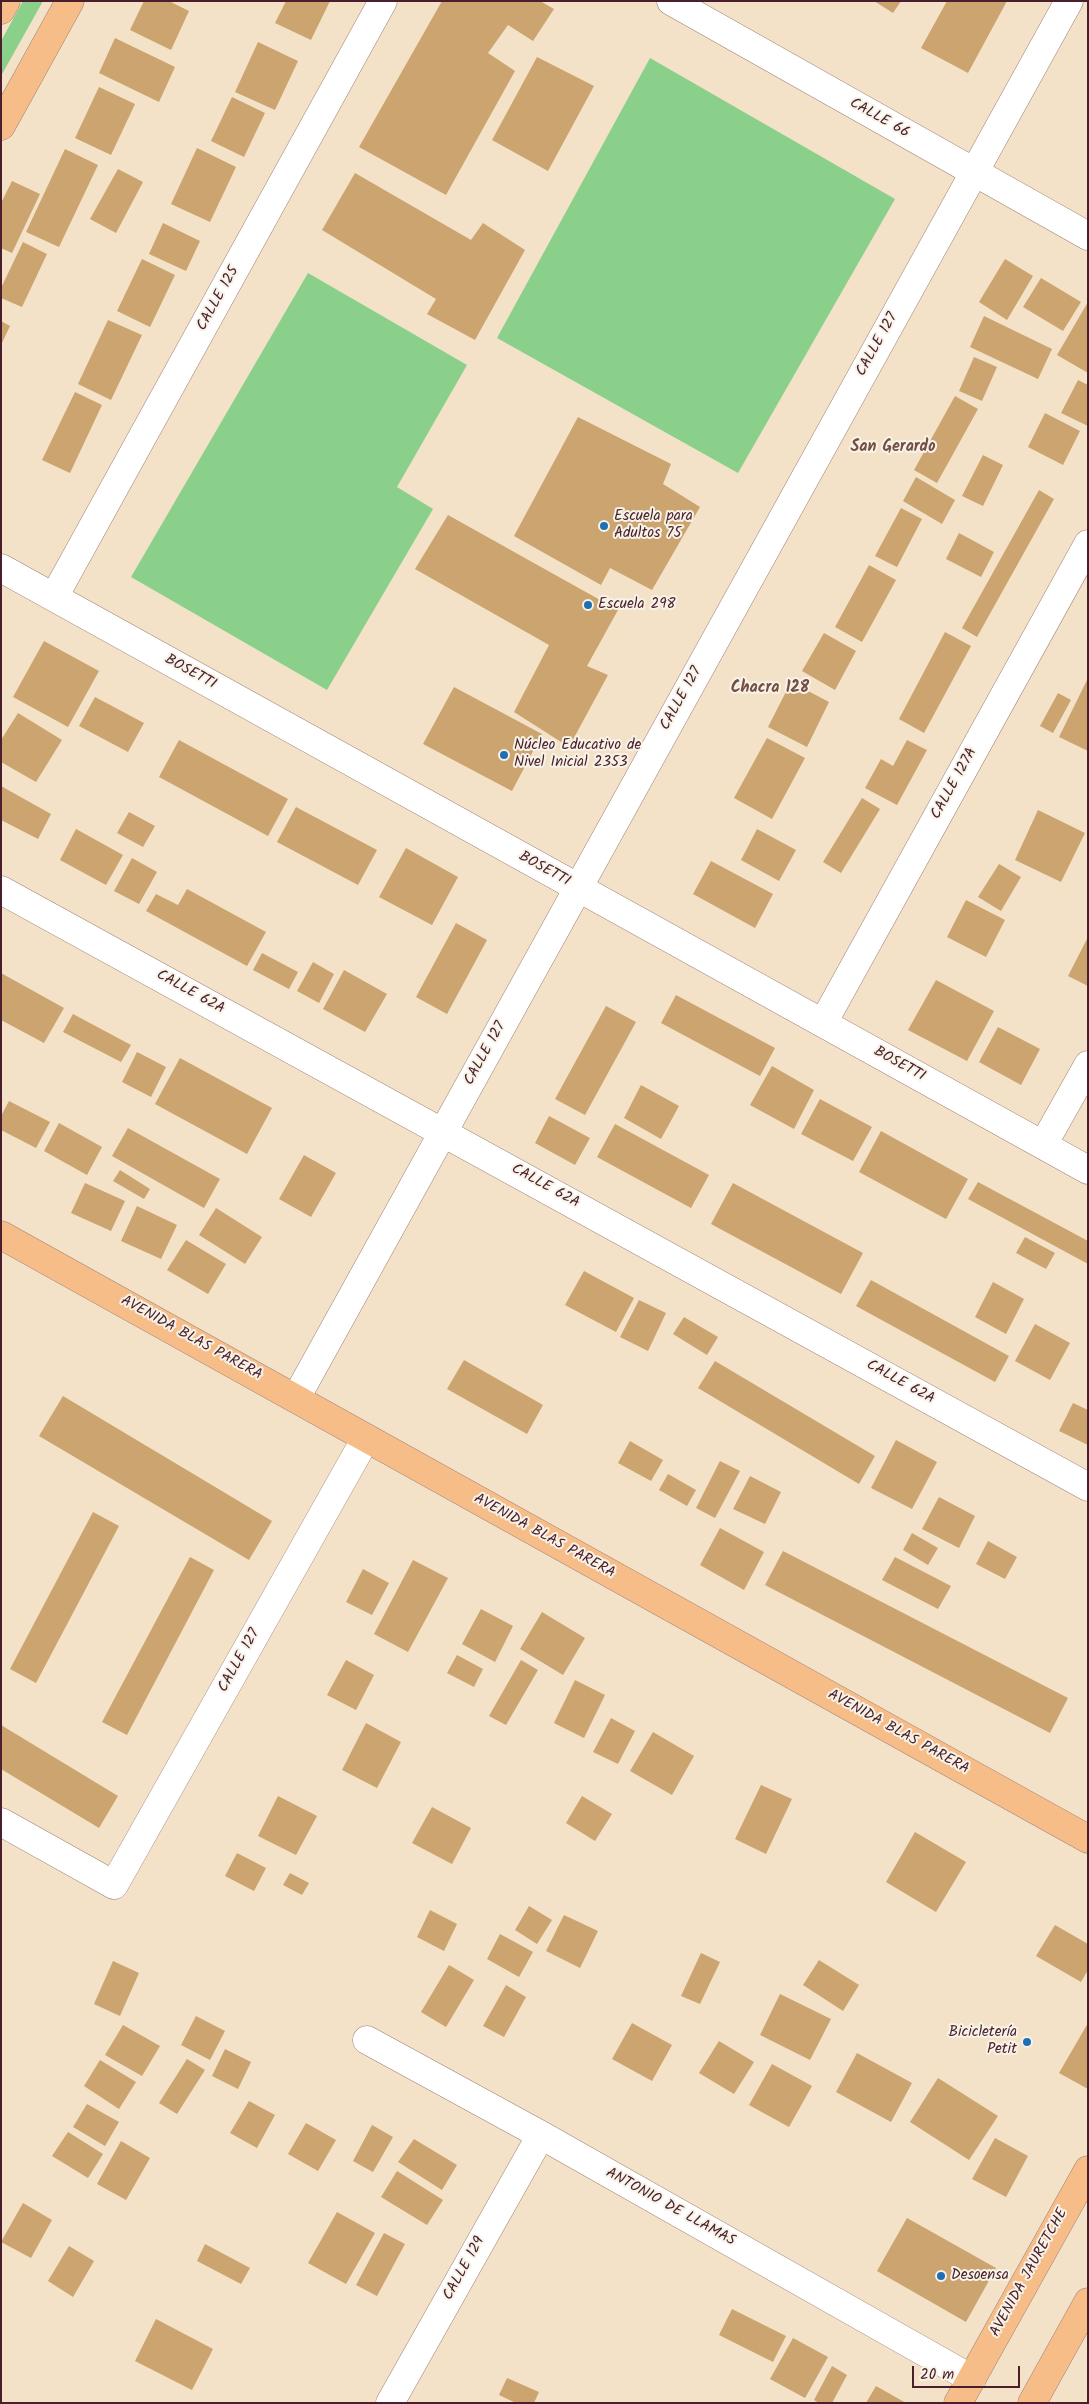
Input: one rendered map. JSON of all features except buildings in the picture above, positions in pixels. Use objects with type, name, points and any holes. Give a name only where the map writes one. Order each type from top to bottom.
[{"type":"main road","points":[[1,10],[6,1]]},
{"type":"main road","points":[[1,126],[70,1]]},
{"type":"main road","name":"AVENIDA BLAS PARERA","points":[[1,1234],[1088,1839]]},
{"type":"main road","name":"AVENIDA JAURETCHE","points":[[958,2403],[1088,2170]]},
{"type":"main road","points":[[1032,2403],[1088,2302]]},
{"type":"street","name":"CALLE 125","points":[[54,597],[383,1]]},
{"type":"street","name":"CALLE 66","points":[[671,1],[1088,236]]},
{"type":"street","name":"CALLE 127","points":[[296,1398],[1069,1]]},
{"type":"street","name":"CALLE 127A","points":[[822,1023],[1088,544]]},
{"type":"street","name":"BOSETTI","points":[[1,568],[1088,1170]]},
{"type":"street","name":"CALLE 62A","points":[[1,890],[443,1131],[1088,1487]]},
{"type":"street","points":[[1043,1145],[1088,1065]]},
{"type":"street","name":"CALLE 127","points":[[1,1822],[114,1885],[366,1438]]},
{"type":"street","name":"ANTONIO DE LLAMAS","points":[[367,2040],[541,2135],[972,2379]]},
{"type":"street","name":"CALLE 129","points":[[390,2403],[541,2135]]},
{"type":"green space","points":[[23,1],[43,1],[1,76],[1,41]]},
{"type":"green space","points":[[650,58],[895,199],[738,473],[497,338]]},
{"type":"green space","points":[[308,273],[467,365],[397,487],[433,509],[327,690],[131,577]]},
{"type":"place","name":"Escuela para Adultos 75","points":[[604,526]]},
{"type":"place","name":"Escuela 298","points":[[588,605]]},
{"type":"place","name":"Núcleo Educativo de Nivel Inicial 2353","points":[[504,755]]},
{"type":"place","name":"Bicicletería Petit","points":[[1027,2042]]},
{"type":"place","name":"Desoensa","points":[[941,2276]]},
{"type":"district","name":"San Gerardo","points":[[893,448]]},
{"type":"district","name":"Chacra 128","points":[[770,689]]}]
